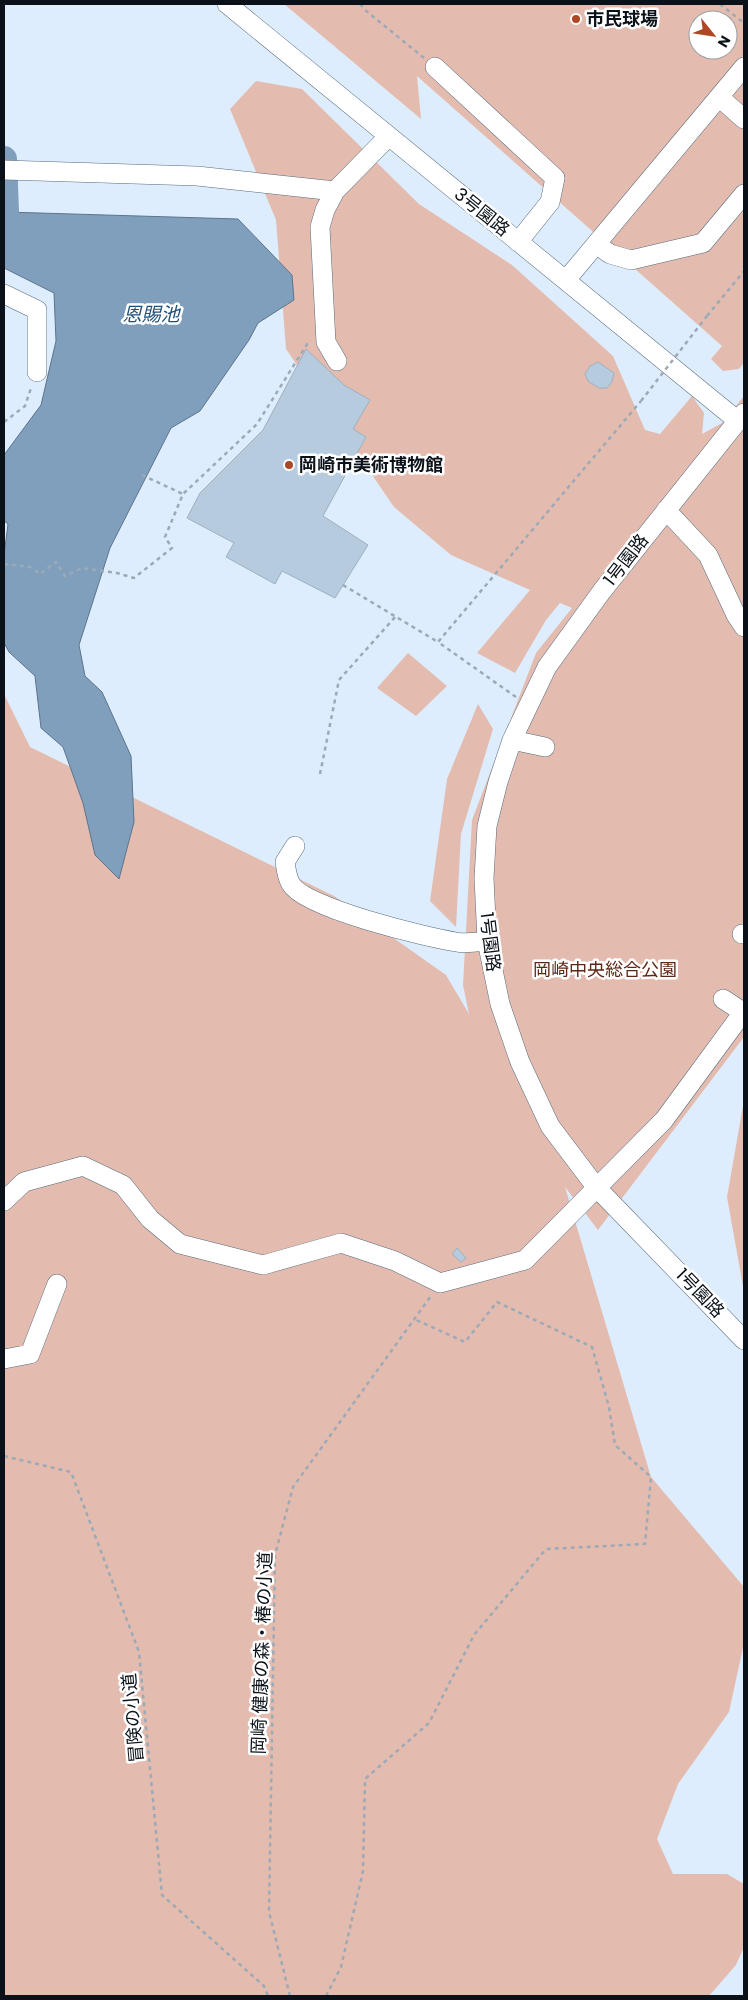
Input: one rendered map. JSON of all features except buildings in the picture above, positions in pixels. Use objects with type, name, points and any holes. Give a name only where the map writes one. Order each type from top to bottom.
[{"type":"street","name":"3号園路","points":[[226,4],[518,242],[741,417]]},
{"type":"street","points":[[435,67],[555,178],[550,202],[518,242]]},
{"type":"street","points":[[566,280],[744,67]]},
{"type":"street","points":[[719,98],[744,119]]},
{"type":"street","points":[[337,361],[326,342],[320,227],[325,210],[335,191],[388,137]]},
{"type":"street","points":[[4,170],[197,176],[335,191]]},
{"type":"street","points":[[596,244],[610,254],[631,260],[703,243],[744,194]]},
{"type":"street","points":[[4,294],[37,310],[37,372]]},
{"type":"street","name":"1号園路","points":[[741,417],[666,510],[567,638],[547,667],[527,704],[512,740],[498,782],[487,826],[484,878],[487,941],[500,1004],[520,1062],[550,1126],[596,1187],[744,1340]]},
{"type":"street","points":[[666,510],[708,555],[736,615],[744,627]]},
{"type":"street","points":[[512,740],[545,747]]},
{"type":"street","points":[[295,846],[284,862],[291,884],[307,898],[338,911],[458,943],[487,941]]},
{"type":"street","points":[[4,1201],[24,1182],[83,1166],[123,1184],[150,1219],[180,1244],[264,1265],[341,1243],[395,1260],[440,1283],[525,1260],[664,1120],[744,1012],[723,999]]},
{"type":"street","points":[[4,1359],[30,1354],[58,1284]]},
{"type":"path","points":[[360,4],[435,67]]},
{"type":"path","points":[[720,4],[744,23]]},
{"type":"path","points":[[438,642],[641,401],[744,271]]},
{"type":"path","points":[[4,564],[30,567],[40,574],[56,562],[65,576],[82,568],[117,573],[134,578],[172,548],[165,537],[183,494],[257,424],[309,341]]},
{"type":"path","points":[[4,422],[25,406],[37,372]]},
{"type":"path","points":[[142,475],[183,494]]},
{"type":"path","points":[[343,585],[438,642],[527,704]]},
{"type":"path","points":[[320,774],[339,680],[396,616]]},
{"type":"path","name":"岡崎 健康の森・椿の小道","points":[[290,1996],[269,1912],[275,1554],[293,1487],[440,1283]]},
{"type":"path","points":[[326,1996],[341,1967],[364,1871],[364,1779],[429,1722],[474,1636],[546,1549],[645,1544],[651,1477],[615,1445],[609,1407],[592,1347],[497,1302],[465,1342],[414,1319]]},
{"type":"path","name":"冒険の小道","points":[[4,1456],[71,1472],[139,1652],[162,1895],[264,1986],[268,1996]]},
{"type":"green space","points":[[284,4],[744,4],[744,365],[739,369],[723,371],[711,359],[722,346],[417,76],[421,119]]},
{"type":"green space","name":"岡崎中央総合公園","points":[[256,81],[302,89],[419,204],[512,265],[613,356],[645,430],[660,434],[692,396],[704,413],[702,434],[722,423],[744,396],[744,1037],[598,1230],[565,1187],[651,1477],[744,1587],[744,1643],[729,1712],[678,1784],[657,1839],[673,1874],[727,1874],[744,1884],[744,1947],[736,1965],[709,1996],[4,1996],[4,694],[30,747],[334,896],[446,975],[469,1014],[463,985],[472,820],[536,653],[572,608],[560,603],[546,620],[515,673],[477,653],[530,590],[451,555],[394,507],[286,349],[276,220],[230,109]]},
{"type":"green space","points":[[408,653],[447,686],[416,716],[377,688]]},
{"type":"green space","points":[[478,704],[493,729],[461,834],[456,927],[430,901],[447,779]]},
{"type":"green space","points":[[744,1100],[744,1292],[727,1197]]},
{"type":"water","name":"恩賜池","points":[[6,212],[238,219],[292,275],[294,300],[258,323],[249,340],[200,411],[171,428],[110,548],[79,645],[85,676],[102,692],[131,756],[134,822],[119,879],[95,855],[83,803],[63,747],[41,728],[35,676],[9,652],[4,643],[4,555],[8,524],[4,521],[4,455],[41,405],[56,341],[54,293],[4,268],[4,221]]},
{"type":"waterway","points":[[4,159],[6,212]]},
{"type":"place","name":"市民球場","points":[[576,19]]},
{"type":"place","name":"岡崎市美術博物館","points":[[289,465]]}]
